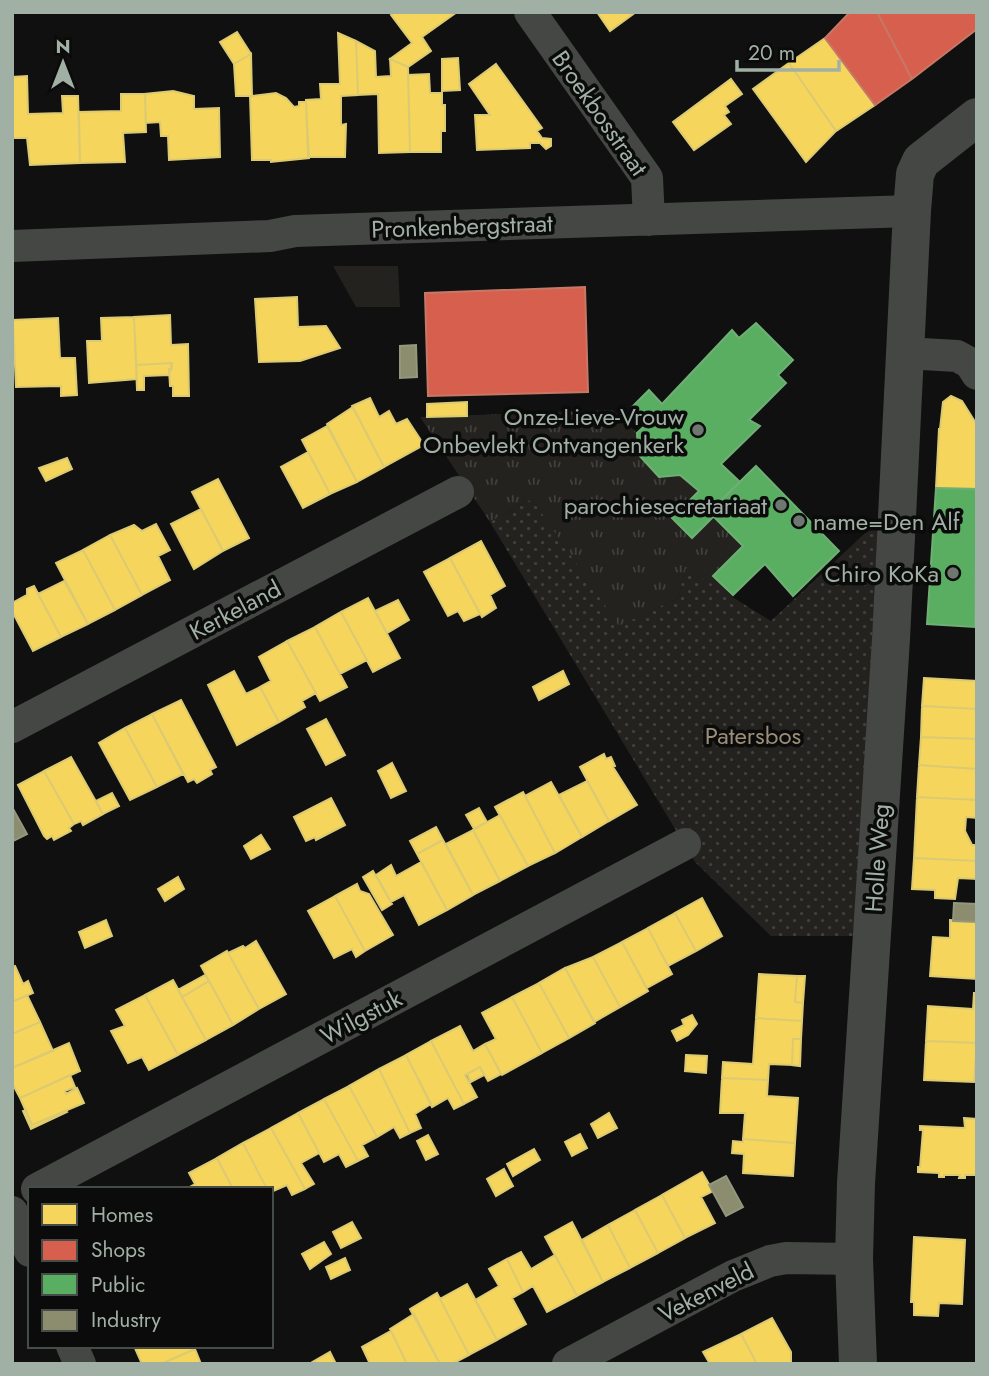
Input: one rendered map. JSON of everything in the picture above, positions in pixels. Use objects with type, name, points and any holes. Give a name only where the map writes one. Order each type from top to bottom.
[{"type":"street","name":"Broekbosstraat","points":[[530,12],[647,178],[649,220]]},
{"type":"street","name":"Holle Weg","points":[[858,1364],[854,1259],[856,1183],[891,639],[915,174],[921,161],[977,117]]},
{"type":"street","name":"Pronkenbergstraat","points":[[12,246],[257,237],[295,231],[912,211]]},
{"type":"street","points":[[905,353],[957,356],[970,363],[977,374]]},
{"type":"street","name":"Kerkeland","points":[[12,727],[458,492]]},
{"type":"street","name":"Wilgstuk","points":[[41,1187],[685,845]]},
{"type":"street","points":[[12,1202],[28,1194]]},
{"type":"street","points":[[12,1212],[28,1247]]},
{"type":"street","name":"Vekenveld","points":[[568,1364],[733,1276],[770,1261],[786,1258],[854,1259]]},
{"type":"street","points":[[73,1348],[80,1364]]},
{"type":"green space","points":[[333,266],[398,266],[400,307],[356,307]]},
{"type":"green space","points":[[612,410],[637,433],[638,454],[659,476],[680,475],[699,491],[673,519],[692,538],[714,516],[743,546],[713,575],[732,597],[686,569],[678,598],[618,627],[532,499],[490,522],[420,417]]},
{"type":"green space","name":"Patersbos","points":[[532,499],[619,626],[678,598],[686,568],[771,621],[878,521],[857,936],[771,936],[695,862],[490,522]]},
{"type":"building: Homes","points":[[395,12],[457,12],[422,37],[431,51],[408,67],[390,59],[412,43],[391,15]]},
{"type":"building: Homes","points":[[597,12],[636,12],[610,31]]},
{"type":"building: Homes","points":[[237,32],[251,54],[234,64],[220,42]]},
{"type":"building: Homes","points":[[338,33],[356,41],[358,95],[341,96],[341,125],[346,124],[345,157],[308,157],[306,100],[321,99],[320,84],[340,84]]},
{"type":"building: Homes","points":[[825,38],[875,105],[836,131],[789,63]]},
{"type":"building: Homes","points":[[356,41],[375,51],[376,77],[391,76],[390,59],[408,67],[410,152],[379,153],[378,94],[358,95]]},
{"type":"building: Homes","points":[[251,54],[252,96],[276,93],[286,98],[294,107],[299,106],[299,102],[306,102],[309,158],[271,162],[252,160],[250,96],[236,96],[234,64]]},
{"type":"building: Homes","points":[[458,58],[460,90],[442,91],[442,59]]},
{"type":"building: Homes","points":[[789,63],[836,131],[806,162],[753,89]]},
{"type":"building: Homes","points":[[496,64],[542,128],[537,131],[542,138],[551,139],[551,146],[546,149],[540,143],[530,143],[530,148],[477,150],[475,115],[490,115],[469,84]]},
{"type":"building: Homes","points":[[429,74],[430,93],[442,93],[442,105],[445,105],[445,131],[441,131],[441,152],[410,152],[408,75]]},
{"type":"building: Homes","points":[[27,76],[28,114],[63,113],[62,96],[78,96],[80,163],[30,165],[27,138],[12,138],[12,77]]},
{"type":"building: Homes","points":[[731,79],[742,94],[725,106],[729,112],[724,115],[731,124],[694,150],[673,122]]},
{"type":"building: Homes","points":[[173,91],[194,96],[194,109],[219,108],[220,157],[169,160],[168,136],[161,136],[160,122],[146,123],[145,94]]},
{"type":"building: Homes","points":[[121,94],[145,94],[146,132],[123,133],[125,162],[80,163],[79,112],[121,111]]},
{"type":"building: Homes","points":[[297,297],[298,327],[326,326],[340,348],[300,361],[259,362],[255,299]]},
{"type":"building: Homes","points":[[170,315],[171,345],[188,344],[189,396],[173,396],[169,369],[172,369],[172,363],[136,365],[134,317]]},
{"type":"building: Homes","points":[[134,317],[137,379],[89,383],[87,341],[102,341],[101,318]]},
{"type":"building: Homes","points":[[58,318],[60,358],[75,358],[77,395],[61,396],[61,386],[16,387],[13,320]]},
{"type":"building: Homes","points":[[172,363],[169,375],[144,376],[144,390],[137,390],[136,365]]},
{"type":"building: Homes","points":[[951,396],[962,401],[977,425],[977,489],[936,488],[943,402]]},
{"type":"building: Homes","points":[[370,398],[379,417],[389,411],[396,424],[407,419],[424,445],[384,467],[352,406]]},
{"type":"building: Homes","points":[[467,402],[467,416],[427,417],[427,404]]},
{"type":"building: Homes","points":[[353,407],[384,467],[357,482],[327,424]]},
{"type":"building: Homes","points":[[327,426],[357,482],[330,494],[302,440]]},
{"type":"building: Homes","points":[[308,452],[330,494],[303,508],[281,467]]},
{"type":"building: Homes","points":[[67,458],[72,469],[46,481],[39,468]]},
{"type":"building: Homes","points":[[218,479],[249,538],[223,551],[192,492]]},
{"type":"building: Homes","points":[[201,509],[223,551],[194,569],[171,524]]},
{"type":"building: Homes","points":[[156,524],[170,550],[158,556],[170,580],[142,595],[110,535],[134,525],[142,531]]},
{"type":"building: Homes","points":[[110,535],[142,595],[115,610],[83,550]]},
{"type":"building: Homes","points":[[481,541],[505,586],[490,595],[496,608],[482,617],[450,558]]},
{"type":"building: Homes","points":[[83,550],[115,610],[88,624],[56,563]]},
{"type":"building: Homes","points":[[450,558],[480,614],[464,621],[458,611],[448,616],[424,572]]},
{"type":"building: Homes","points":[[64,581],[88,624],[61,637],[38,594]]},
{"type":"building: Homes","points":[[34,586],[61,637],[33,651],[12,611],[12,603],[27,595],[27,589]]},
{"type":"building: Homes","points":[[368,598],[400,658],[373,672],[341,612]]},
{"type":"building: Homes","points":[[398,600],[409,620],[387,633],[375,611]]},
{"type":"building: Homes","points":[[341,612],[367,660],[340,674],[315,627]]},
{"type":"building: Homes","points":[[315,627],[347,687],[320,701],[287,641]]},
{"type":"building: Homes","points":[[287,641],[316,693],[302,701],[305,707],[279,722],[260,687],[271,681],[259,657]]},
{"type":"building: Homes","points":[[234,671],[246,694],[260,687],[279,722],[237,745],[208,685]]},
{"type":"building: Homes","points":[[563,671],[569,684],[539,700],[533,687]]},
{"type":"building: Homes","points":[[924,678],[977,681],[977,709],[922,706]]},
{"type":"building: Homes","points":[[181,700],[216,767],[210,770],[212,774],[197,783],[194,779],[188,782],[152,714]]},
{"type":"building: Homes","points":[[922,706],[977,709],[977,739],[921,737]]},
{"type":"building: Homes","points":[[152,714],[183,774],[157,787],[125,728]]},
{"type":"building: Homes","points":[[326,719],[345,755],[326,765],[307,729]]},
{"type":"building: Homes","points":[[125,728],[157,787],[130,800],[99,743]]},
{"type":"building: Homes","points":[[921,737],[977,739],[977,769],[919,765]]},
{"type":"building: Homes","points":[[604,754],[606,759],[611,757],[615,766],[613,767],[637,805],[609,821],[580,767]]},
{"type":"building: Homes","points":[[71,757],[103,814],[83,825],[81,821],[74,824],[44,771]]},
{"type":"building: Homes","points":[[392,763],[406,791],[391,798],[378,771]]},
{"type":"building: Homes","points":[[919,765],[977,769],[977,800],[917,797]]},
{"type":"building: Homes","points":[[44,771],[74,824],[69,828],[71,831],[54,840],[52,836],[47,839],[44,836],[18,785]]},
{"type":"building: Homes","points":[[587,781],[609,821],[582,837],[559,795]]},
{"type":"building: Homes","points":[[551,782],[582,837],[555,853],[525,796]]},
{"type":"building: Homes","points":[[523,792],[555,853],[528,866],[495,807]]},
{"type":"building: Homes","points":[[112,793],[119,806],[103,814],[96,801]]},
{"type":"building: Homes","points":[[917,797],[977,800],[977,818],[966,817],[965,831],[972,845],[977,845],[977,861],[914,858]]},
{"type":"building: Homes","points":[[331,798],[345,825],[316,840],[315,837],[306,841],[294,817]]},
{"type":"building: Homes","points":[[479,808],[487,822],[474,829],[466,815]]},
{"type":"building: Homes","points":[[500,815],[528,866],[500,881],[473,830]]},
{"type":"building: Homes","points":[[436,827],[443,840],[417,854],[410,841]]},
{"type":"building: Homes","points":[[473,830],[500,881],[473,895],[446,844]]},
{"type":"building: Homes","points":[[261,835],[270,849],[251,859],[244,846]]},
{"type":"building: Homes","points":[[443,840],[473,895],[447,910],[417,854]]},
{"type":"building: Homes","points":[[914,858],[977,861],[977,879],[958,878],[955,899],[935,898],[935,890],[912,889]]},
{"type":"building: Homes","points":[[421,862],[447,910],[419,925],[404,895],[391,902],[376,875],[391,865],[396,876]]},
{"type":"building: Homes","points":[[373,871],[392,904],[382,910],[363,877]]},
{"type":"building: Homes","points":[[178,877],[184,889],[165,901],[158,889]]},
{"type":"building: Homes","points":[[357,884],[360,891],[369,894],[393,935],[365,951],[335,896]]},
{"type":"building: Homes","points":[[335,896],[365,951],[356,957],[352,949],[334,958],[308,911]]},
{"type":"building: Homes","points":[[702,898],[722,936],[696,951],[675,913]]},
{"type":"building: Homes","points":[[675,913],[696,951],[668,966],[648,928]]},
{"type":"building: Homes","points":[[106,920],[112,936],[85,948],[79,932]]},
{"type":"building: Homes","points":[[950,920],[977,922],[977,979],[930,976],[933,937],[950,938]]},
{"type":"building: Homes","points":[[648,928],[672,974],[647,988],[622,942]]},
{"type":"building: Homes","points":[[256,941],[286,994],[259,1009],[228,953],[243,946],[245,948]]},
{"type":"building: Homes","points":[[622,942],[648,991],[620,1007],[593,957]]},
{"type":"building: Homes","points":[[227,951],[259,1009],[233,1025],[201,966]]},
{"type":"building: Homes","points":[[593,957],[620,1007],[594,1022],[565,968]]},
{"type":"building: Homes","points":[[15,966],[23,984],[28,981],[33,993],[12,1002],[12,967]]},
{"type":"building: Homes","points":[[565,968],[595,1023],[569,1038],[539,983]]},
{"type":"building: Homes","points":[[759,974],[797,976],[795,1002],[803,1003],[802,1021],[756,1018]]},
{"type":"building: Homes","points":[[205,975],[209,981],[182,997],[178,990]]},
{"type":"building: Homes","points":[[797,976],[805,976],[803,1003],[795,1002]]},
{"type":"building: Homes","points":[[173,980],[206,1040],[178,1055],[145,995]]},
{"type":"building: Homes","points":[[209,981],[233,1025],[206,1040],[182,997]]},
{"type":"building: Homes","points":[[539,983],[569,1038],[542,1053],[512,997]]},
{"type":"building: Homes","points":[[974,993],[977,993],[977,1043],[926,1041],[928,1006],[973,1009]]},
{"type":"building: Homes","points":[[27,995],[40,1022],[12,1034],[12,1002]]},
{"type":"building: Homes","points":[[145,995],[178,1055],[149,1070],[142,1057],[128,1063],[111,1031],[125,1026],[116,1010]]},
{"type":"building: Homes","points":[[512,997],[542,1053],[502,1075],[485,1044],[496,1039],[482,1013]]},
{"type":"building: Homes","points":[[692,1015],[697,1024],[688,1035],[677,1041],[672,1031],[684,1025],[682,1020]]},
{"type":"building: Homes","points":[[756,1018],[802,1021],[801,1039],[793,1039],[792,1065],[769,1064],[768,1080],[722,1078],[723,1062],[753,1064]]},
{"type":"building: Homes","points":[[40,1022],[53,1051],[12,1068],[12,1034]]},
{"type":"building: Homes","points":[[460,1026],[473,1051],[485,1044],[501,1074],[488,1081],[480,1067],[465,1075],[477,1097],[464,1104],[431,1041]]},
{"type":"building: Homes","points":[[793,1039],[801,1039],[800,1066],[792,1065]]},
{"type":"building: Homes","points":[[431,1041],[464,1104],[454,1109],[448,1098],[432,1107],[406,1055]]},
{"type":"building: Homes","points":[[926,1041],[977,1043],[974,1082],[924,1080]]},
{"type":"building: Homes","points":[[69,1043],[80,1071],[20,1098],[12,1083],[12,1068]]},
{"type":"building: Homes","points":[[406,1055],[431,1104],[415,1114],[421,1128],[410,1133],[379,1069]]},
{"type":"building: Homes","points":[[686,1055],[707,1056],[706,1073],[685,1071]]},
{"type":"building: Homes","points":[[480,1067],[484,1075],[471,1082],[467,1074]]},
{"type":"building: Homes","points":[[379,1069],[410,1133],[400,1138],[394,1127],[377,1137],[349,1086]]},
{"type":"building: Homes","points":[[70,1075],[75,1087],[65,1091],[66,1094],[77,1088],[84,1103],[32,1125],[20,1098]]},
{"type":"building: Homes","points":[[722,1078],[768,1080],[767,1096],[798,1098],[795,1143],[743,1139],[745,1113],[720,1113]]},
{"type":"building: Homes","points":[[349,1086],[377,1137],[362,1145],[368,1156],[358,1161],[324,1099]]},
{"type":"building: Homes","points":[[324,1099],[358,1161],[346,1167],[339,1154],[324,1162],[298,1113]]},
{"type":"building: Homes","points":[[26,1110],[32,1125],[67,1112],[31,1129],[23,1111]]},
{"type":"building: Homes","points":[[298,1113],[319,1153],[301,1163],[314,1184],[305,1189],[271,1128]]},
{"type":"building: Homes","points":[[609,1113],[617,1128],[598,1138],[591,1124]]},
{"type":"building: Homes","points":[[964,1118],[977,1119],[977,1175],[965,1175],[965,1178],[959,1178],[960,1175],[939,1177],[939,1173],[918,1172],[923,1130],[920,1130],[920,1126],[965,1128]]},
{"type":"building: Homes","points":[[271,1128],[305,1189],[292,1195],[287,1185],[273,1191],[273,1187],[266,1187],[243,1143]]},
{"type":"building: Homes","points":[[580,1134],[587,1148],[572,1156],[565,1142]]},
{"type":"building: Homes","points":[[428,1135],[438,1154],[426,1160],[417,1141]]},
{"type":"building: Homes","points":[[743,1139],[795,1143],[793,1176],[743,1173],[744,1154],[732,1153],[733,1141],[743,1142]]},
{"type":"building: Homes","points":[[243,1143],[266,1187],[232,1187],[217,1158]]},
{"type":"building: Homes","points":[[534,1149],[540,1160],[513,1176],[507,1164]]},
{"type":"building: Homes","points":[[217,1158],[232,1187],[190,1187],[195,1184],[189,1173]]},
{"type":"building: Homes","points":[[504,1169],[513,1186],[496,1196],[487,1179]]},
{"type":"building: Homes","points":[[702,1172],[713,1191],[701,1197],[715,1223],[685,1238],[662,1195]]},
{"type":"building: Homes","points":[[662,1195],[685,1238],[658,1253],[635,1210]]},
{"type":"building: Homes","points":[[635,1210],[658,1253],[630,1268],[608,1225]]},
{"type":"building: Homes","points":[[352,1222],[361,1238],[341,1248],[333,1232]]},
{"type":"building: Homes","points":[[572,1222],[603,1282],[577,1296],[545,1237]]},
{"type":"building: Homes","points":[[608,1225],[630,1268],[603,1282],[582,1240]]},
{"type":"building: Homes","points":[[914,1237],[965,1240],[962,1304],[939,1303],[938,1316],[914,1315],[914,1302],[911,1302]]},
{"type":"building: Homes","points":[[324,1242],[331,1254],[310,1269],[302,1254]]},
{"type":"building: Homes","points":[[521,1252],[531,1269],[555,1255],[577,1296],[547,1312],[533,1286],[523,1292],[507,1259]]},
{"type":"building: Homes","points":[[345,1258],[350,1270],[331,1279],[326,1267]]},
{"type":"building: Homes","points":[[507,1259],[523,1292],[512,1298],[526,1324],[497,1340],[475,1300],[499,1286],[489,1269]]},
{"type":"building: Homes","points":[[467,1284],[497,1340],[469,1355],[440,1299]]},
{"type":"building: Homes","points":[[437,1293],[469,1355],[452,1364],[440,1364],[410,1309]]},
{"type":"building: Homes","points":[[414,1314],[440,1364],[407,1364],[390,1329]]},
{"type":"building: Homes","points":[[772,1318],[791,1352],[791,1364],[757,1364],[741,1334]]},
{"type":"building: Homes","points":[[391,1331],[407,1364],[370,1364],[362,1347]]},
{"type":"building: Homes","points":[[741,1334],[757,1364],[710,1364],[703,1352]]},
{"type":"building: Homes","points":[[135,1348],[195,1349],[161,1364],[142,1364]]},
{"type":"building: Homes","points":[[195,1349],[201,1364],[161,1364]]},
{"type":"building: Homes","points":[[330,1352],[336,1364],[309,1364]]},
{"type":"building: Shops","points":[[850,12],[877,12],[912,79],[875,105],[825,38]]},
{"type":"building: Shops","points":[[877,12],[977,12],[977,29],[912,79]]},
{"type":"building: Shops","points":[[585,287],[588,392],[428,396],[425,293]]},
{"type":"building: Public","name":"Onze-Lieve-Vrouw Onbevlekt Ontvangenkerk","points":[[756,323],[793,360],[778,375],[786,383],[749,420],[760,426],[721,464],[740,482],[709,512],[714,516],[692,538],[672,518],[699,491],[680,475],[659,477],[638,454],[637,433],[649,422],[632,407],[649,390],[662,404],[732,330],[739,338]]},
{"type":"building: Public","points":[[756,466],[839,551],[793,596],[765,564],[733,595],[713,576],[743,546],[709,512]]},
{"type":"building: Public","name":"Chiro KoKa","points":[[936,488],[977,489],[975,627],[927,624]]},
{"type":"building: Industry","points":[[416,345],[417,377],[400,378],[400,346]]},
{"type":"building: Industry","points":[[12,807],[27,834],[13,841],[12,840]]},
{"type":"building: Industry","points":[[954,903],[977,904],[977,922],[953,921]]},
{"type":"building: Industry","points":[[726,1176],[743,1207],[726,1216],[709,1185]]},
{"type":"place","name":"Onze-Lieve-Vrouw Onbevlekt Ontvangenkerk","points":[[698,430]]},
{"type":"place","name":"parochiesecretariaat","points":[[781,505]]},
{"type":"place","name":"name=Den Alf","points":[[799,521]]},
{"type":"place","name":"Chiro KoKa","points":[[953,573]]}]
